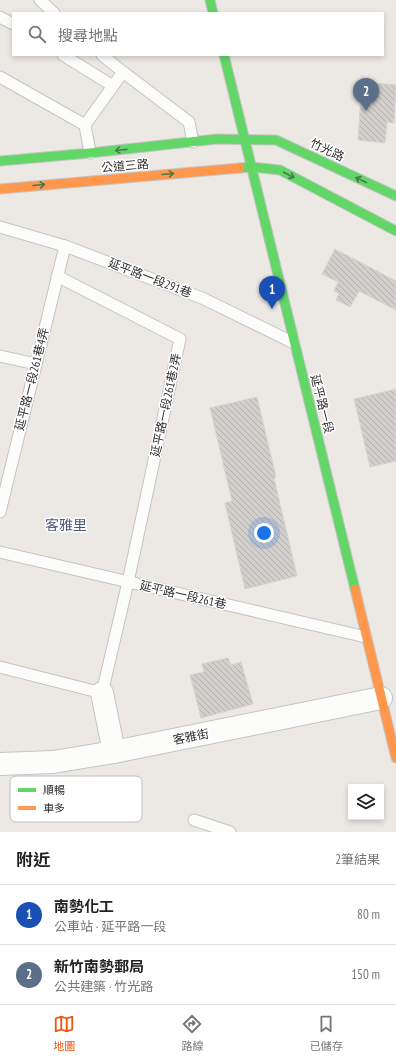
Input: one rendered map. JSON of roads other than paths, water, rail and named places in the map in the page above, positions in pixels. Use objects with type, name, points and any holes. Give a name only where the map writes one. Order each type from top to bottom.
[{"type":"street","points":[[210,0],[214,12]]},
{"type":"street","name":"延平路一段","points":[[224,56],[396,758]]},
{"type":"street","name":"公道三路","points":[[0,161],[217,139],[244,139]]},
{"type":"street","name":"竹光路","points":[[244,139],[276,140],[396,196]]},
{"type":"street","points":[[251,167],[280,170],[396,231]]},
{"type":"street","name":"公道三路","points":[[0,189],[251,167]]},
{"type":"street","points":[[102,693],[114,752]]},
{"type":"street","name":"客雅街","points":[[0,764],[53,762],[114,752],[381,698]]},
{"type":"lane","points":[[40,0],[53,12]]},
{"type":"lane","points":[[0,17],[12,23]]},
{"type":"lane","points":[[65,56],[114,86]]},
{"type":"lane","points":[[103,56],[189,122],[193,142]]},
{"type":"lane","points":[[90,153],[85,125],[123,72]]},
{"type":"lane","points":[[0,78],[85,125]]},
{"type":"lane","name":"延平路一段291巷","points":[[0,227],[65,246],[202,298],[295,344]]},
{"type":"lane","name":"延平路一段261巷4弄","points":[[0,512],[65,246]]},
{"type":"lane","name":"延平路一段261巷2弄","points":[[57,276],[180,339],[128,582]]},
{"type":"lane","points":[[0,356],[36,364]]},
{"type":"lane","name":"延平路一段261巷","points":[[0,552],[366,637]]},
{"type":"lane","points":[[0,667],[102,693],[128,582]]},
{"type":"lane","points":[[194,820],[230,832]]},
{"type":"place","name":"新竹南勢郵局","points":[[366,111]]},
{"type":"place","name":"南勢化工","points":[[272,309]]},
{"type":"district","name":"客雅里","points":[[66,525]]}]
